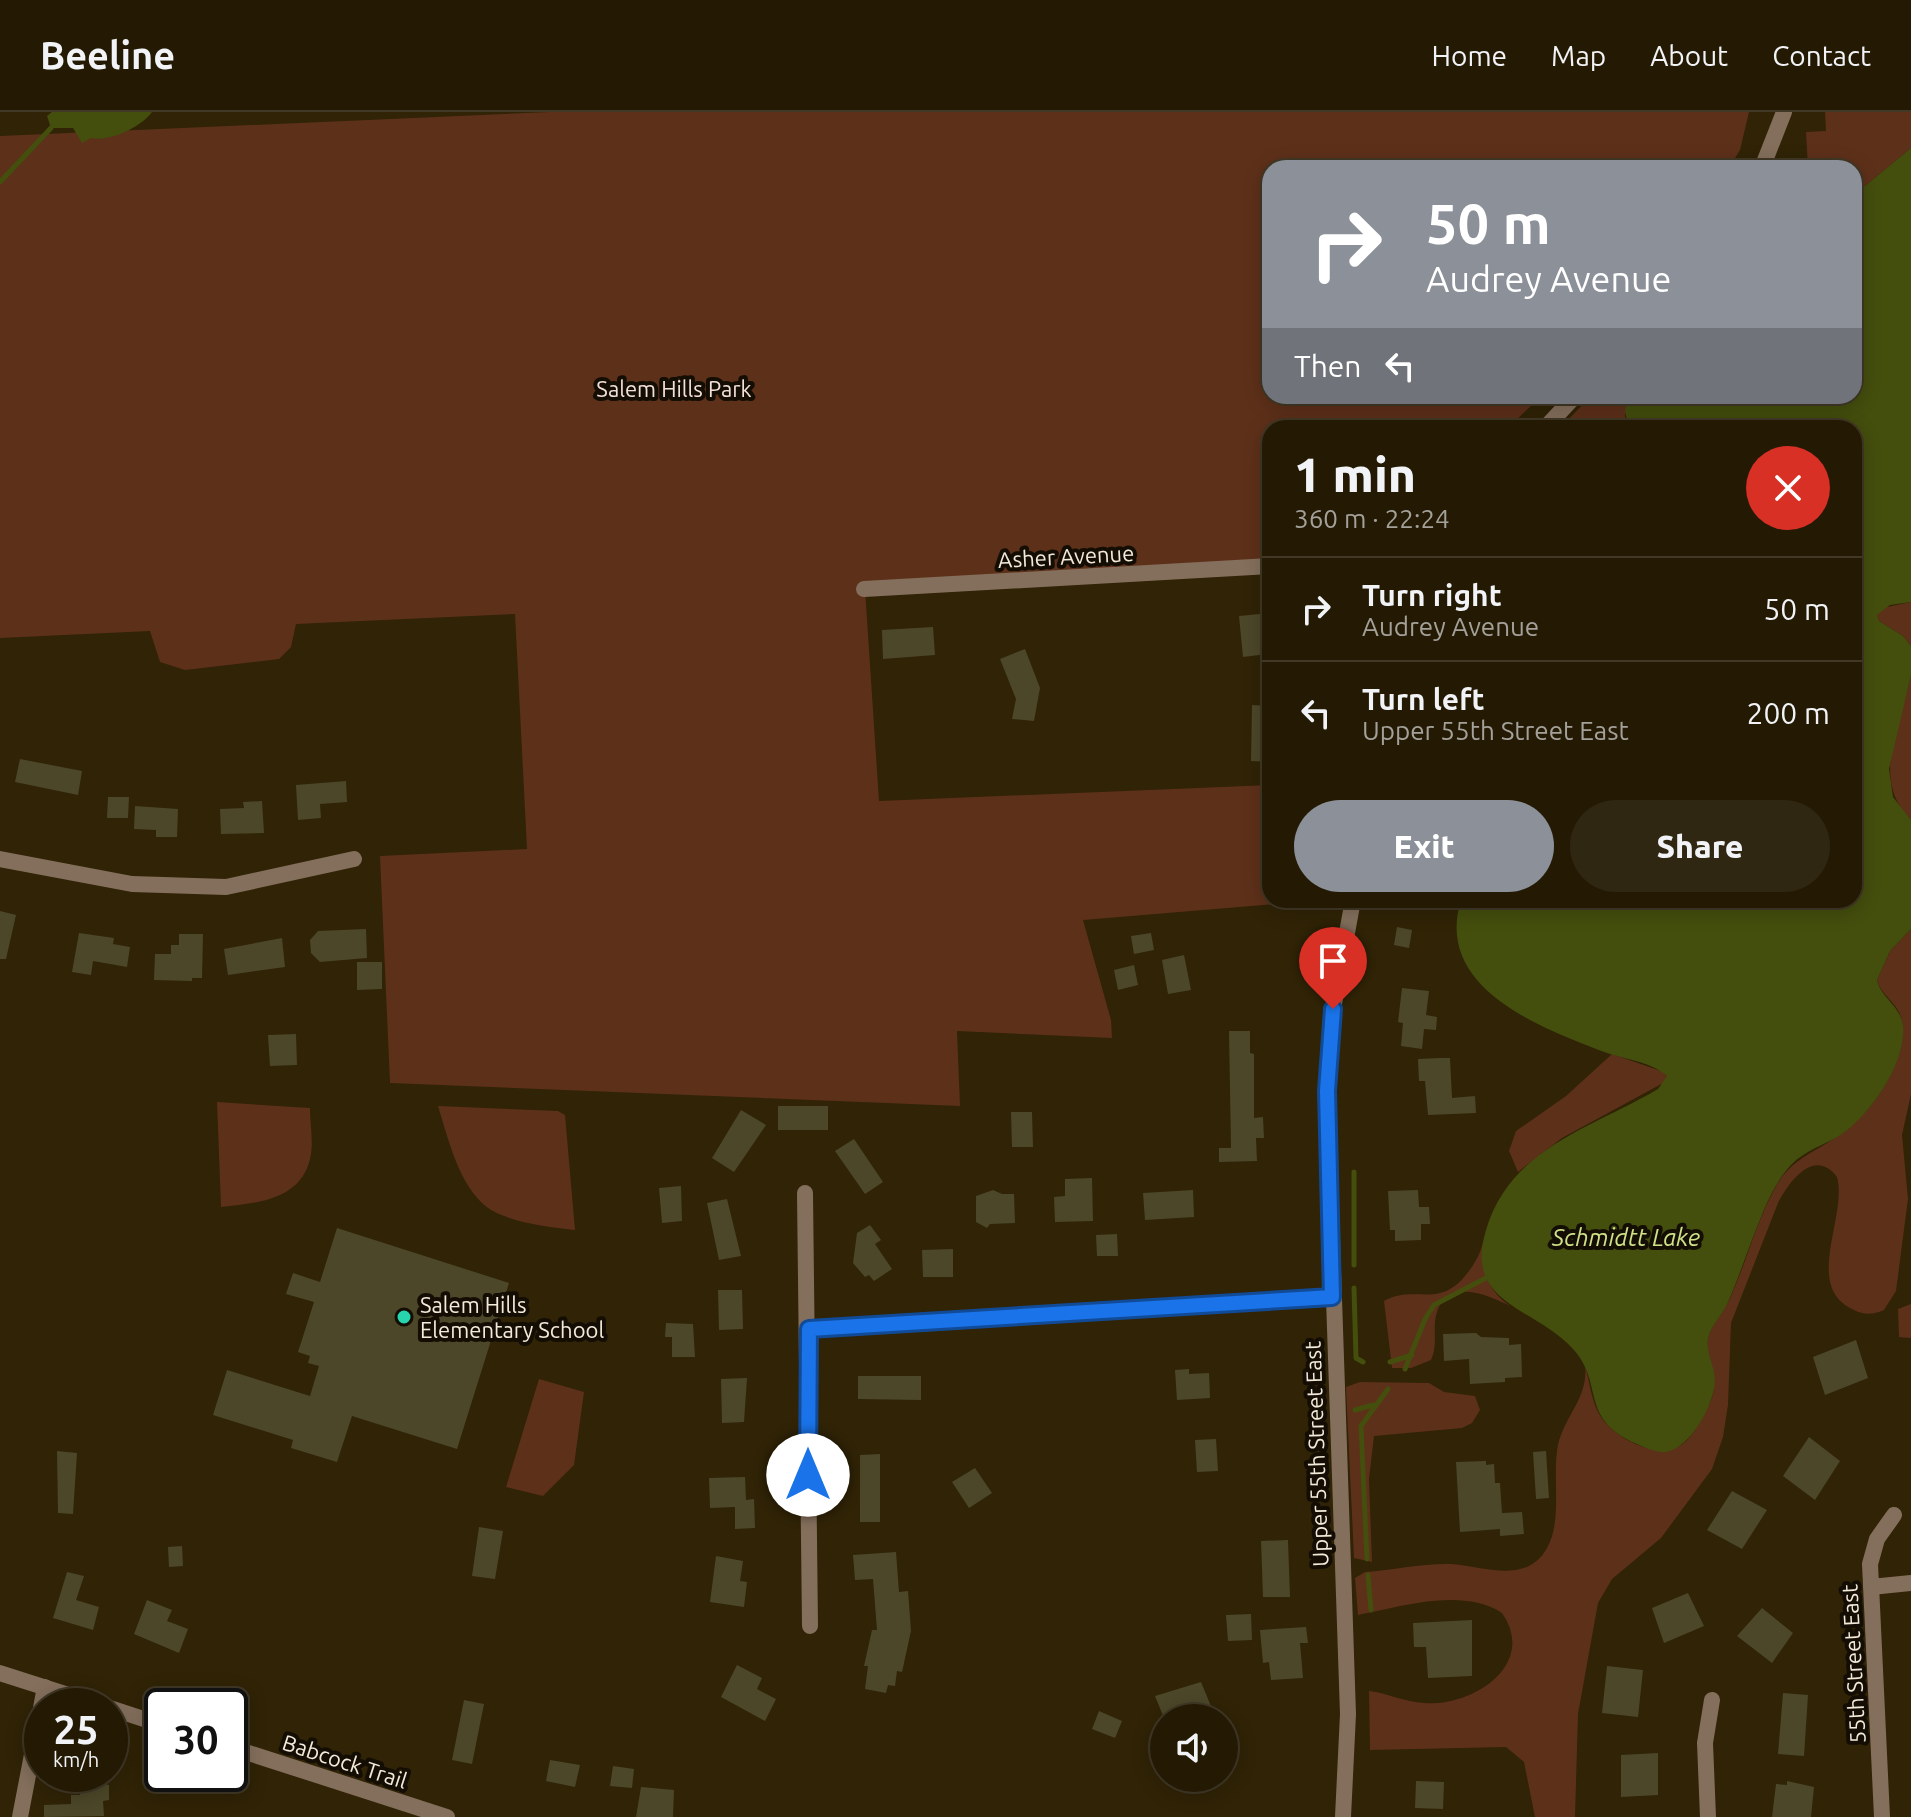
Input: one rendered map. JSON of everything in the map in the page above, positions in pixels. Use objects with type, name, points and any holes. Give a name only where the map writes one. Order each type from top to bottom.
[{"type":"street","points":[[1765,160],[1784,112]]},
{"type":"street","points":[[1552,420],[1568,404]]},
{"type":"street","name":"Asher Avenue","points":[[864,589],[1262,566]]},
{"type":"street","points":[[0,859],[132,884],[226,887],[354,859]]},
{"type":"street","name":"Upper 55th Street East","points":[[1343,1817],[1348,1714],[1332,1297],[1328,1068],[1333,1009],[1352,908]]},
{"type":"street","points":[[805,1193],[809,1329],[810,1626]]},
{"type":"street","points":[[809,1329],[1332,1297]]},
{"type":"street","name":"55th Street East","points":[[1882,1817],[1871,1587],[1873,1549],[1894,1515]]},
{"type":"street","points":[[1871,1587],[1911,1583]]},
{"type":"street","points":[[0,1673],[48,1688]]},
{"type":"street","points":[[20,1817],[45,1687]]},
{"type":"street","points":[[1708,1817],[1705,1743],[1712,1700]]},
{"type":"street","name":"Babcock Trail","points":[[248,1753],[447,1817]]},
{"type":"green space","name":"Salem Hills Park","points":[[549,112],[1749,112],[1740,150],[1734,160],[1262,160],[1262,404],[1533,404],[1516,420],[1262,420],[1262,566],[865,589],[879,801],[1262,785],[1262,905],[1083,920],[1111,1020],[1112,1038],[957,1031],[960,1106],[390,1083],[380,856],[527,849],[515,614],[296,624],[291,647],[279,659],[185,670],[160,662],[150,631],[0,638],[0,136]]},
{"type":"green space","points":[[1825,112],[1911,112],[1911,148],[1862,188],[1862,160],[1808,160],[1806,132],[1826,131]]},
{"type":"green space","points":[[1583,404],[1628,404],[1626,420],[1568,420]]},
{"type":"green space","points":[[1911,602],[1911,646],[1903,636],[1879,621],[1877,615],[1882,608]]},
{"type":"green space","points":[[1911,675],[1911,820],[1892,788],[1890,769],[1895,731]]},
{"type":"green space","points":[[1911,929],[1911,1094],[1902,1135],[1908,1199],[1896,1291],[1884,1310],[1872,1314],[1858,1312],[1839,1299],[1831,1285],[1829,1268],[1839,1193],[1837,1177],[1820,1165],[1803,1171],[1778,1203],[1731,1323],[1728,1405],[1723,1437],[1712,1469],[1661,1538],[1612,1579],[1598,1603],[1578,1714],[1575,1817],[1535,1817],[1524,1762],[1506,1747],[1370,1750],[1369,1691],[1424,1703],[1462,1698],[1494,1679],[1506,1665],[1512,1650],[1511,1632],[1502,1613],[1468,1601],[1431,1601],[1358,1615],[1355,1578],[1365,1572],[1441,1564],[1516,1570],[1538,1559],[1552,1538],[1556,1514],[1557,1451],[1583,1389],[1585,1365],[1598,1411],[1616,1433],[1637,1444],[1660,1450],[1681,1445],[1690,1437],[1713,1391],[1707,1342],[1709,1335],[1730,1298],[1776,1186],[1790,1168],[1857,1121],[1878,1096],[1895,1066],[1903,1036],[1902,1021],[1877,980],[1890,951]]},
{"type":"green space","points":[[1612,1054],[1661,1071],[1667,1076],[1665,1082],[1562,1138],[1518,1172],[1509,1151],[1516,1131],[1566,1096]]},
{"type":"green space","points":[[217,1102],[310,1108],[310,1159],[297,1184],[286,1192],[261,1201],[221,1207]]},
{"type":"green space","points":[[438,1106],[558,1111],[565,1115],[575,1230],[512,1219],[481,1202],[459,1170]]},
{"type":"green space","points":[[1483,1242],[1488,1279],[1497,1294],[1512,1307],[1478,1293],[1455,1293],[1439,1307],[1431,1360],[1411,1368],[1392,1368],[1384,1301],[1395,1296],[1435,1294],[1455,1286],[1474,1264]]},
{"type":"green space","points":[[1911,1304],[1911,1338],[1899,1337],[1898,1309]]},
{"type":"green space","points":[[539,1379],[584,1392],[574,1465],[543,1496],[506,1487]]},
{"type":"green space","points":[[1360,1382],[1429,1383],[1444,1392],[1475,1396],[1480,1410],[1472,1423],[1462,1428],[1374,1436],[1369,1479],[1372,1562],[1354,1558],[1346,1387]]},
{"type":"water","points":[[52,112],[152,112],[125,132],[107,138],[91,138],[82,143],[73,128],[51,128],[47,116]]},
{"type":"water","name":"Schmidtt Lake","points":[[1911,148],[1911,602],[1890,605],[1877,615],[1879,621],[1903,636],[1911,646],[1911,675],[1889,769],[1893,797],[1911,820],[1911,929],[1890,951],[1877,980],[1901,1019],[1902,1041],[1893,1071],[1864,1114],[1842,1134],[1797,1160],[1778,1182],[1728,1302],[1709,1334],[1708,1350],[1715,1381],[1711,1401],[1700,1423],[1684,1442],[1666,1452],[1659,1452],[1640,1446],[1607,1424],[1599,1412],[1583,1362],[1558,1335],[1494,1290],[1485,1274],[1482,1255],[1486,1230],[1498,1202],[1514,1179],[1556,1143],[1658,1089],[1667,1076],[1647,1064],[1610,1054],[1555,1032],[1500,1001],[1478,982],[1463,959],[1457,931],[1460,908],[1862,908],[1862,420],[1627,420],[1625,409],[1627,404],[1862,404],[1862,188]]},
{"type":"building","points":[[1262,614],[1262,655],[1243,657],[1239,616]]},
{"type":"building","points":[[933,627],[935,655],[883,659],[882,630]]},
{"type":"building","points":[[1025,649],[1040,688],[1034,721],[1012,719],[1016,699],[1000,659]]},
{"type":"building","points":[[1252,705],[1262,706],[1262,762],[1251,761]]},
{"type":"building","points":[[20,759],[82,771],[78,795],[15,782]]},
{"type":"building","points":[[346,781],[347,802],[320,804],[321,818],[298,820],[296,785]]},
{"type":"building","points":[[108,797],[129,797],[128,818],[107,818]]},
{"type":"building","points":[[262,801],[264,833],[221,834],[220,809],[244,808],[243,802]]},
{"type":"building","points":[[135,806],[178,809],[177,837],[156,837],[156,830],[134,829]]},
{"type":"building","points":[[0,911],[16,915],[6,959],[0,959]]},
{"type":"building","points":[[1397,927],[1412,930],[1409,948],[1394,945]]},
{"type":"building","points":[[366,929],[367,958],[320,962],[311,953],[310,940],[318,931]]},
{"type":"building","points":[[79,933],[114,938],[113,944],[130,947],[127,967],[93,961],[91,975],[72,972]]},
{"type":"building","points":[[1151,933],[1154,950],[1134,954],[1131,936]]},
{"type":"building","points":[[179,934],[203,934],[202,978],[192,978],[192,981],[154,980],[155,954],[171,954],[171,945],[179,945]]},
{"type":"building","points":[[282,938],[285,967],[228,975],[224,949]]},
{"type":"building","points":[[1184,955],[1191,990],[1168,994],[1162,960]]},
{"type":"building","points":[[357,962],[382,962],[382,989],[357,990]]},
{"type":"building","points":[[1134,965],[1138,985],[1118,990],[1114,970]]},
{"type":"building","points":[[1402,988],[1429,991],[1426,1015],[1437,1017],[1436,1030],[1424,1029],[1422,1049],[1401,1046],[1403,1023],[1398,1022]]},
{"type":"building","points":[[1229,1031],[1250,1031],[1250,1053],[1254,1054],[1254,1118],[1263,1117],[1264,1138],[1256,1138],[1257,1161],[1219,1162],[1219,1148],[1231,1148]]},
{"type":"building","points":[[296,1034],[297,1065],[270,1066],[268,1035]]},
{"type":"building","points":[[1450,1058],[1452,1098],[1475,1096],[1476,1113],[1428,1115],[1425,1081],[1419,1081],[1418,1059]]},
{"type":"building","points":[[778,1106],[828,1106],[828,1130],[778,1130]]},
{"type":"building","points":[[741,1110],[766,1125],[734,1172],[712,1158]]},
{"type":"building","points":[[1011,1112],[1032,1112],[1033,1147],[1012,1147]]},
{"type":"building","points":[[854,1139],[883,1182],[865,1194],[835,1151]]},
{"type":"building","points":[[1092,1178],[1093,1221],[1055,1222],[1054,1197],[1065,1196],[1065,1179]]},
{"type":"building","points":[[681,1186],[682,1221],[662,1223],[659,1188]]},
{"type":"building","points":[[993,1190],[1014,1194],[1015,1223],[990,1224],[987,1228],[976,1222],[976,1196]]},
{"type":"building","points":[[1193,1190],[1194,1217],[1145,1220],[1143,1193]]},
{"type":"building","points":[[1418,1190],[1419,1207],[1429,1207],[1430,1224],[1421,1224],[1421,1240],[1395,1241],[1395,1230],[1390,1230],[1388,1191]]},
{"type":"building","points":[[727,1199],[741,1256],[719,1260],[707,1203]]},
{"type":"building","points":[[870,1225],[881,1240],[875,1244],[892,1269],[874,1281],[869,1275],[865,1277],[853,1263],[857,1233]]},
{"type":"building","name":"Salem Hills Elementary School","points":[[337,1228],[509,1283],[457,1449],[352,1416],[337,1462],[291,1448],[293,1440],[213,1415],[227,1370],[310,1396],[319,1366],[308,1363],[310,1356],[298,1352],[314,1302],[286,1294],[293,1273],[320,1282]]},
{"type":"building","points":[[1117,1234],[1118,1256],[1097,1256],[1096,1235]]},
{"type":"building","points":[[953,1249],[953,1277],[923,1277],[922,1250]]},
{"type":"building","points":[[718,1290],[742,1290],[743,1329],[719,1330]]},
{"type":"building","points":[[666,1323],[693,1324],[695,1357],[672,1357],[672,1337],[665,1337]]},
{"type":"building","points":[[1476,1333],[1481,1337],[1509,1338],[1509,1345],[1521,1344],[1522,1377],[1505,1378],[1505,1382],[1470,1384],[1469,1359],[1444,1361],[1443,1334]]},
{"type":"building","points":[[1856,1340],[1868,1378],[1825,1395],[1813,1357]]},
{"type":"building","points":[[1189,1369],[1189,1374],[1209,1373],[1210,1398],[1177,1400],[1175,1370]]},
{"type":"building","points":[[858,1376],[921,1376],[921,1400],[858,1399]]},
{"type":"building","points":[[747,1378],[744,1422],[722,1423],[721,1379]]},
{"type":"building","points":[[1809,1437],[1840,1461],[1815,1500],[1783,1476]]},
{"type":"building","points":[[1216,1439],[1218,1471],[1197,1472],[1195,1440]]},
{"type":"building","points":[[57,1451],[77,1453],[73,1514],[58,1513]]},
{"type":"building","points":[[1546,1451],[1549,1498],[1536,1499],[1533,1452]]},
{"type":"building","points":[[880,1454],[880,1522],[860,1522],[860,1455]]},
{"type":"building","points":[[1486,1461],[1486,1465],[1494,1464],[1495,1483],[1500,1483],[1502,1513],[1522,1512],[1524,1534],[1500,1536],[1500,1529],[1460,1532],[1456,1462]]},
{"type":"building","points":[[975,1468],[992,1493],[969,1508],[952,1482]]},
{"type":"building","points":[[745,1477],[746,1500],[754,1499],[755,1528],[735,1529],[735,1507],[710,1508],[709,1478]]},
{"type":"building","points":[[1732,1491],[1767,1510],[1742,1549],[1707,1530]]},
{"type":"building","points":[[479,1527],[503,1531],[495,1579],[472,1576]]},
{"type":"building","points":[[1288,1540],[1290,1597],[1263,1597],[1261,1541]]},
{"type":"building","points":[[182,1546],[183,1566],[169,1567],[168,1547]]},
{"type":"building","points":[[896,1552],[899,1592],[908,1591],[911,1631],[902,1672],[897,1671],[895,1686],[888,1685],[886,1693],[865,1689],[868,1666],[864,1666],[872,1630],[877,1630],[873,1579],[855,1580],[853,1555]]},
{"type":"building","points":[[716,1556],[743,1561],[740,1581],[747,1582],[744,1607],[710,1602]]},
{"type":"building","points":[[67,1572],[84,1576],[76,1600],[99,1607],[93,1630],[53,1618]]},
{"type":"building","points":[[1688,1593],[1704,1626],[1664,1643],[1652,1608]]},
{"type":"building","points":[[147,1600],[172,1610],[167,1621],[188,1629],[179,1653],[134,1634]]},
{"type":"building","points":[[1762,1608],[1793,1633],[1772,1663],[1737,1636]]},
{"type":"building","points":[[1251,1614],[1252,1640],[1228,1641],[1226,1615]]},
{"type":"building","points":[[1472,1620],[1472,1676],[1428,1678],[1426,1647],[1414,1647],[1413,1623]]},
{"type":"building","points":[[1306,1627],[1308,1643],[1300,1643],[1303,1678],[1271,1680],[1269,1662],[1263,1663],[1260,1630]]},
{"type":"building","points":[[737,1665],[762,1678],[757,1689],[776,1699],[765,1721],[721,1697]]},
{"type":"building","points":[[1607,1666],[1643,1670],[1638,1717],[1602,1713]]},
{"type":"building","points":[[1201,1682],[1210,1704],[1158,1704],[1155,1696]]},
{"type":"building","points":[[1783,1693],[1808,1695],[1804,1756],[1778,1754]]},
{"type":"building","points":[[464,1700],[484,1704],[472,1764],[452,1760]]},
{"type":"building","points":[[1099,1711],[1122,1721],[1115,1738],[1092,1729]]},
{"type":"building","points":[[1658,1753],[1658,1795],[1621,1797],[1621,1755]]},
{"type":"building","points":[[550,1760],[580,1765],[575,1787],[546,1781]]},
{"type":"building","points":[[613,1766],[634,1769],[632,1788],[610,1786]]},
{"type":"building","points":[[1416,1781],[1444,1782],[1443,1809],[1415,1808]]},
{"type":"building","points":[[1787,1781],[1814,1787],[1811,1817],[1772,1817],[1776,1784],[1787,1785]]},
{"type":"building","points":[[641,1787],[674,1790],[673,1817],[636,1817]]},
{"type":"building","points":[[80,1792],[109,1792],[109,1800],[103,1801],[104,1816],[44,1817],[44,1805],[71,1804],[71,1795],[80,1795]]},
{"type":"waterway","points":[[0,182],[51,128]]},
{"type":"waterway","points":[[1354,1172],[1354,1265]]},
{"type":"waterway","points":[[1405,1369],[1425,1319],[1434,1305],[1486,1278]]},
{"type":"waterway","points":[[1354,1288],[1356,1358],[1363,1362]]},
{"type":"waterway","points":[[1390,1362],[1412,1355]]},
{"type":"waterway","points":[[1367,1559],[1361,1426],[1388,1389]]},
{"type":"waterway","points":[[1355,1410],[1373,1405]]},
{"type":"waterway","points":[[1368,1575],[1371,1610]]},
{"type":"place","name":"Salem Hills Elementary School","points":[[404,1317]]},
{"type":"route","points":[[808,1475],[809,1329],[1332,1297],[1327,1091],[1333,1009]]}]
